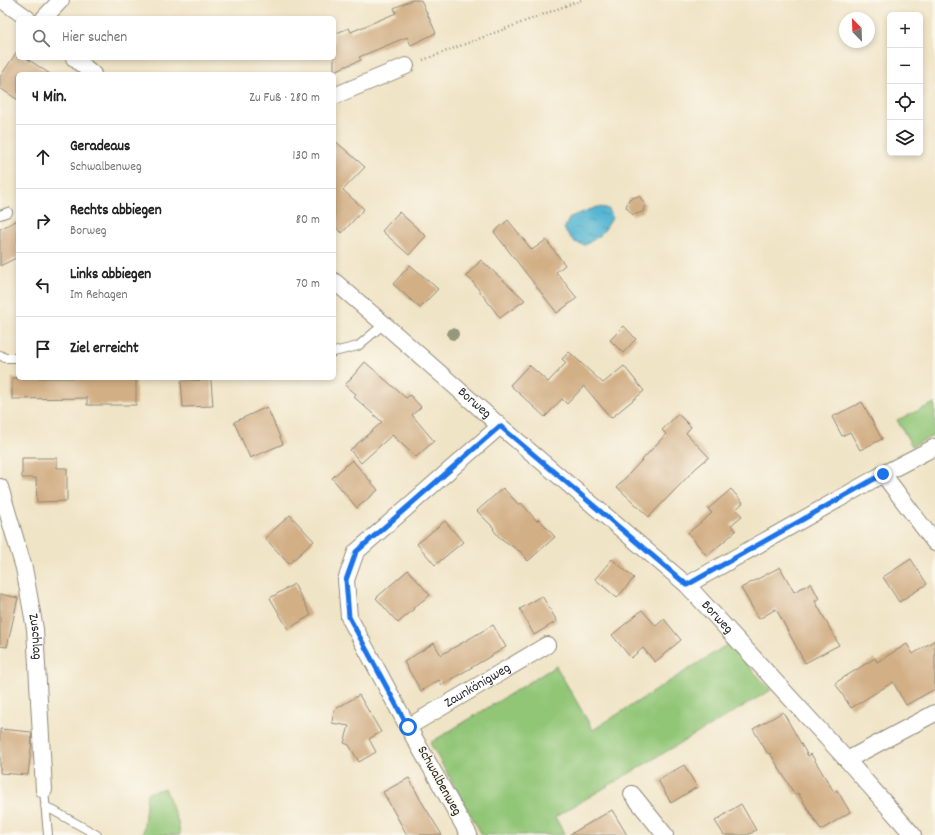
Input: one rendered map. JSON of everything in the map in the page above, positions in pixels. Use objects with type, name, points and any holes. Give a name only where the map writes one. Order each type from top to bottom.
[{"type":"street","points":[[2,0],[24,16]]},
{"type":"street","points":[[46,16],[61,0]]},
{"type":"street","points":[[76,60],[91,72]]},
{"type":"street","points":[[336,95],[406,66]]},
{"type":"street","name":"Borweg","points":[[336,283],[500,426],[687,585],[847,760],[913,835]]},
{"type":"street","name":"Schwalbenweg","points":[[469,835],[408,727],[349,617],[346,580],[356,552],[500,426]]},
{"type":"street","points":[[687,585],[883,474],[935,447]]},
{"type":"street","points":[[883,474],[935,543]]},
{"type":"street","name":"Zuschlag","points":[[0,487],[24,568],[35,629],[44,798]]},
{"type":"street","name":"Zaunkönigweg","points":[[408,727],[547,645]]},
{"type":"street","points":[[847,760],[935,712]]},
{"type":"street","points":[[632,794],[665,835]]},
{"type":"lane","points":[[0,215],[8,212]]},
{"type":"lane","points":[[336,352],[358,346],[384,324]]},
{"type":"lane","points":[[0,355],[5,358],[16,358]]},
{"type":"lane","points":[[44,798],[48,835]]},
{"type":"lane","points":[[44,798],[97,835]]},
{"type":"path","points":[[406,66],[582,0]]},
{"type":"green space","points":[[935,403],[935,435],[912,446],[897,420]]},
{"type":"green space","points":[[728,644],[771,690],[555,817],[565,835],[482,835],[430,743],[556,666],[593,730]]},
{"type":"green space","points":[[165,788],[178,822],[180,835],[143,835],[147,793]]},
{"type":"water","points":[[597,207],[606,208],[610,212],[612,218],[606,228],[598,237],[585,245],[574,242],[564,229],[570,217]]},
{"type":"building","points":[[412,0],[421,0],[436,33],[411,45],[407,37],[359,57],[361,60],[334,71],[334,60],[336,60],[336,33],[349,28],[351,32],[396,13],[394,8]]},
{"type":"building","points":[[16,53],[16,60],[29,60],[47,72],[16,72],[16,99],[0,88],[0,77]]},
{"type":"building","points":[[336,142],[365,167],[343,190],[364,209],[342,233],[336,228]]},
{"type":"building","points":[[639,196],[645,204],[643,212],[633,215],[626,207],[629,199]]},
{"type":"building","points":[[399,212],[426,236],[409,255],[382,231]]},
{"type":"building","points":[[508,220],[532,250],[546,240],[565,265],[556,272],[577,298],[557,313],[494,232]]},
{"type":"building","points":[[16,221],[16,258],[0,266],[0,229]]},
{"type":"building","points":[[481,260],[525,300],[500,318],[472,281],[466,276]]},
{"type":"building","points":[[410,265],[438,289],[420,308],[393,284]]},
{"type":"building","points":[[624,326],[636,339],[623,353],[610,340]]},
{"type":"building","points":[[569,352],[603,383],[624,366],[644,391],[611,418],[584,386],[567,404],[562,399],[545,417],[510,385],[529,365],[548,382],[566,363],[562,359]]},
{"type":"building","points":[[365,362],[406,398],[410,395],[421,407],[412,415],[434,441],[416,457],[392,435],[361,463],[350,450],[382,422],[354,397],[356,394],[345,385]]},
{"type":"building","points":[[12,378],[16,378],[16,380],[136,380],[136,405],[87,405],[87,398],[12,399]]},
{"type":"building","points":[[211,380],[213,406],[183,407],[181,381]]},
{"type":"building","points":[[862,402],[882,439],[860,450],[850,432],[842,436],[832,417]]},
{"type":"building","points":[[267,407],[283,444],[250,458],[234,422]]},
{"type":"building","points":[[678,414],[691,427],[686,433],[709,457],[696,468],[649,517],[617,487],[666,434],[662,430]]},
{"type":"building","points":[[22,458],[57,458],[57,468],[67,468],[67,501],[37,502],[36,478],[22,478]]},
{"type":"building","points":[[352,460],[378,490],[357,508],[332,478]]},
{"type":"building","points":[[503,488],[519,505],[521,503],[537,521],[539,519],[555,537],[528,561],[522,553],[499,537],[493,529],[494,528],[477,511]]},
{"type":"building","points":[[731,489],[743,503],[736,509],[742,516],[731,525],[736,531],[707,556],[688,533],[712,513],[708,509]]},
{"type":"building","points":[[290,515],[314,541],[289,564],[265,538]]},
{"type":"building","points":[[445,521],[463,542],[435,565],[417,544]]},
{"type":"building","points":[[612,559],[634,578],[617,598],[595,579]]},
{"type":"building","points":[[911,559],[927,584],[899,602],[883,577]]},
{"type":"building","points":[[780,567],[794,592],[811,583],[819,599],[815,601],[839,645],[805,663],[776,609],[759,619],[741,588]]},
{"type":"building","points":[[408,570],[430,595],[413,608],[414,609],[398,623],[376,598]]},
{"type":"building","points":[[294,584],[311,615],[288,629],[270,598]]},
{"type":"building","points":[[0,594],[18,598],[7,647],[0,646]]},
{"type":"building","points":[[542,596],[557,621],[534,635],[520,609]]},
{"type":"building","points":[[642,610],[656,626],[664,619],[681,640],[655,662],[643,648],[631,658],[612,635]]},
{"type":"building","points":[[493,625],[506,647],[442,685],[439,680],[421,691],[404,662],[434,643],[441,655]]},
{"type":"building","points":[[935,640],[935,689],[906,705],[893,682],[851,708],[835,683],[875,658],[877,662],[907,644],[913,654]]},
{"type":"building","points":[[359,695],[381,732],[369,739],[376,752],[359,762],[349,745],[344,743],[349,726],[332,723],[334,710]]},
{"type":"building","points":[[783,712],[808,756],[811,754],[834,792],[837,790],[850,812],[821,830],[798,793],[795,795],[770,753],[768,754],[753,729]]},
{"type":"building","points":[[0,729],[31,732],[32,739],[28,775],[0,773]]},
{"type":"building","points":[[684,765],[697,787],[671,803],[658,780]]},
{"type":"building","points":[[409,778],[442,835],[407,835],[383,792]]},
{"type":"building","points":[[741,804],[756,830],[748,835],[724,835],[715,821]]},
{"type":"building","points":[[612,810],[627,835],[569,835]]},
{"type":"route","points":[[408,727],[349,617],[346,580],[356,552],[500,426],[687,585],[883,474]]}]
